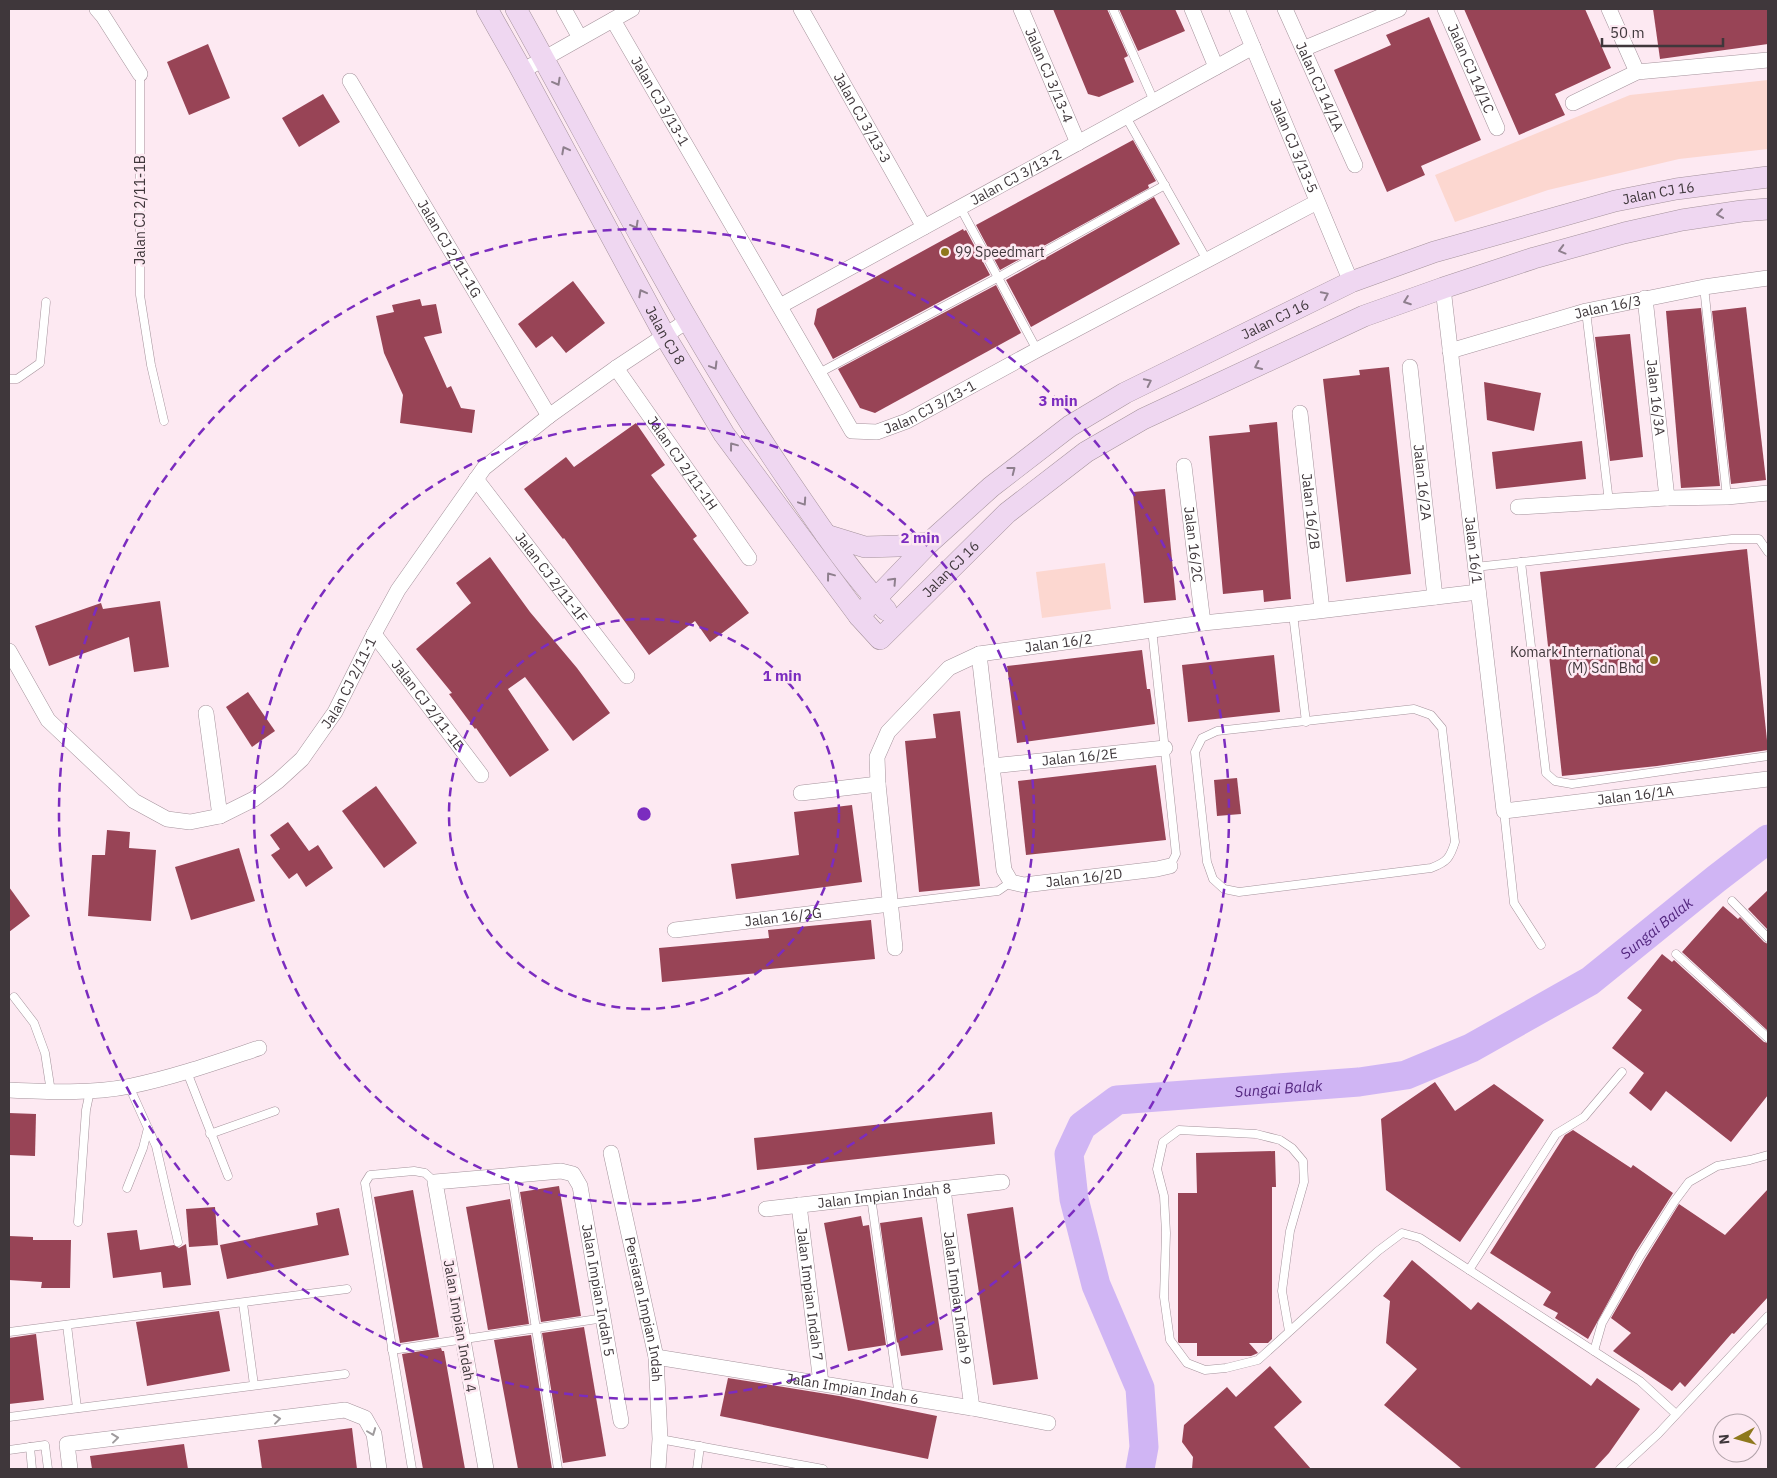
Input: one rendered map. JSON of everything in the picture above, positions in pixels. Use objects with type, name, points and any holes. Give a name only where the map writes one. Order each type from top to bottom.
[{"type":"street","name":"Jalan CJ 2/11-1B","points":[[97,9],[140,74]]},
{"type":"street","name":"Jalan CJ 8","points":[[487,9],[665,336],[724,434],[859,616],[880,639]]},
{"type":"street","name":"Jalan CJ 8","points":[[516,9],[687,321],[748,421],[826,535],[876,599],[897,621]]},
{"type":"street","points":[[564,9],[580,38]]},
{"type":"street","points":[[522,71],[632,9]]},
{"type":"street","name":"Jalan CJ 3/13-3","points":[[801,9],[924,227]]},
{"type":"street","name":"Jalan CJ 3/13-4","points":[[1020,9],[1078,143]]},
{"type":"street","points":[[1192,9],[1216,67]]},
{"type":"street","name":"Jalan CJ 3/13-5","points":[[1237,9],[1351,282]]},
{"type":"street","name":"Jalan CJ 14/1A","points":[[1285,9],[1355,165]]},
{"type":"street","points":[[1303,49],[1399,9]]},
{"type":"street","name":"Jalan CJ 14/1C","points":[[1445,9],[1497,128]]},
{"type":"street","points":[[1609,9],[1637,72]]},
{"type":"street","name":"Jalan CJ 3/13-1","points":[[613,20],[852,431],[877,432],[907,422],[1037,350],[1317,202]]},
{"type":"street","name":"Jalan CJ 3/13-2","points":[[780,306],[1253,47]]},
{"type":"street","points":[[1573,103],[1637,72],[1768,60]]},
{"type":"street","name":"Jalan CJ 2/11-1G","points":[[350,81],[549,416]]},
{"type":"street","name":"Jalan CJ 16","points":[[859,616],[929,542],[991,487],[1070,426],[1126,393],[1351,282],[1434,252],[1615,200],[1768,177]]},
{"type":"street","name":"Jalan CJ 16","points":[[880,639],[1007,513],[1086,452],[1143,419],[1364,316],[1443,288],[1534,258],[1624,233],[1682,220],[1742,211],[1768,210]]},
{"type":"street","name":"Jalan 16/3","points":[[1450,351],[1586,311],[1645,298],[1704,287],[1768,283]]},
{"type":"street","name":"Jalan 16/1","points":[[1443,288],[1504,811]]},
{"type":"street","name":"Jalan 16/3A","points":[[1645,298],[1667,498]]},
{"type":"street","name":"Jalan CJ 2/11-1","points":[[9,650],[48,720],[134,801],[166,819],[190,822],[220,816],[254,799],[278,782],[302,759],[335,712],[398,590],[484,468],[549,416],[616,368],[687,321]]},
{"type":"street","name":"Jalan 16/2A","points":[[1410,367],[1436,597]]},
{"type":"street","name":"Jalan CJ 2/11-1H","points":[[616,368],[749,558]]},
{"type":"street","name":"Jalan 16/2B","points":[[1300,413],[1322,610]]},
{"type":"street","name":"Jalan 16/2C","points":[[1184,466],[1203,623]]},
{"type":"street","name":"Jalan CJ 2/11-1F","points":[[476,479],[627,676]]},
{"type":"street","points":[[1518,507],[1667,498],[1727,497],[1768,493]]},
{"type":"street","points":[[826,535],[865,547],[898,546],[929,542]]},
{"type":"street","name":"Jalan 16/2","points":[[895,948],[878,784],[877,757],[888,732],[949,668],[978,654],[1152,629],[1478,592]]},
{"type":"street","name":"Jalan CJ 2/11-1E","points":[[374,634],[481,774]]},
{"type":"street","points":[[978,654],[1008,876]]},
{"type":"street","points":[[206,713],[220,816]]},
{"type":"street","name":"Jalan 16/2E","points":[[992,766],[1165,748]]},
{"type":"street","name":"Jalan 16/1A","points":[[1504,811],[1768,779]]},
{"type":"street","points":[[801,793],[878,784]]},
{"type":"street","name":"Jalan 16/2D","points":[[1008,876],[1024,885],[1170,866]]},
{"type":"street","name":"Jalan 16/2G","points":[[675,930],[890,904]]},
{"type":"street","points":[[9,1090],[90,1091],[129,1086],[187,1072],[259,1048]]},
{"type":"street","name":"Persiaran Impian Indah","points":[[611,1152],[656,1357],[660,1439],[658,1469]]},
{"type":"street","name":"Jalan Impian Indah 5","points":[[512,1176],[561,1171],[573,1174],[580,1186],[621,1421]]},
{"type":"street","points":[[435,1182],[512,1176]]},
{"type":"street","name":"Jalan Impian Indah 4","points":[[435,1182],[486,1469]]},
{"type":"street","name":"Jalan Impian Indah 8","points":[[766,1209],[1002,1182]]},
{"type":"street","name":"Jalan Impian Indah 9","points":[[943,1189],[972,1408]]},
{"type":"street","name":"Jalan Impian Indah 7","points":[[799,1206],[821,1383]]},
{"type":"street","name":"Jalan Impian Indah 6","points":[[656,1357],[972,1408],[1048,1423]]},
{"type":"street","points":[[70,1469],[67,1444],[345,1410],[365,1418],[374,1434],[379,1469]]},
{"type":"lane","points":[[1113,9],[1154,101]]},
{"type":"lane","name":"Jalan CJ 2/11-1B","points":[[140,74],[140,295],[151,365],[164,421]]},
{"type":"lane","points":[[1126,117],[1207,260]]},
{"type":"lane","points":[[819,373],[998,278],[1165,185]]},
{"type":"lane","points":[[960,207],[1037,350]]},
{"type":"lane","points":[[1704,287],[1727,497]]},
{"type":"lane","points":[[9,379],[17,379],[40,362],[46,302]]},
{"type":"lane","points":[[1586,311],[1609,502]]},
{"type":"lane","points":[[1475,567],[1732,538],[1759,539],[1768,552]]},
{"type":"lane","points":[[1521,562],[1546,773],[1555,782],[1572,784],[1768,756]]},
{"type":"lane","points":[[1293,614],[1306,722]]},
{"type":"lane","points":[[1152,629],[1176,854],[1170,866]]},
{"type":"lane","points":[[1414,709],[1431,715],[1442,728],[1455,842],[1451,853],[1444,863],[1431,868],[1240,892],[1224,889],[1214,879],[1207,862],[1195,752],[1202,738],[1217,731],[1306,722],[1414,709]]},
{"type":"lane","points":[[1504,811],[1514,903],[1541,945]]},
{"type":"lane","points":[[890,904],[998,891],[1008,876]]},
{"type":"lane","points":[[1732,901],[1768,938]]},
{"type":"lane","points":[[1676,954],[1768,1038]]},
{"type":"lane","points":[[14,997],[34,1023],[45,1053],[51,1092]]},
{"type":"lane","points":[[187,1072],[228,1176]]},
{"type":"lane","points":[[1469,1270],[1556,1134],[1584,1117],[1622,1072]]},
{"type":"lane","points":[[129,1086],[156,1146],[178,1242]]},
{"type":"lane","points":[[78,1222],[86,1110],[90,1091]]},
{"type":"lane","points":[[210,1134],[275,1111]]},
{"type":"lane","points":[[127,1188],[143,1148],[148,1128]]},
{"type":"lane","points":[[1289,1331],[1282,1291],[1290,1231],[1304,1182],[1303,1161],[1292,1148],[1280,1140],[1256,1134],[1180,1130],[1163,1142],[1157,1169],[1164,1196],[1166,1232],[1164,1297],[1170,1340],[1187,1363],[1205,1370],[1226,1368],[1258,1360],[1378,1251],[1402,1233],[1420,1238],[1640,1381],[1676,1414]]},
{"type":"lane","points":[[1594,1351],[1602,1324],[1640,1256],[1689,1182],[1717,1166],[1768,1155]]},
{"type":"lane","points":[[412,1469],[366,1183],[370,1175],[414,1171],[425,1173],[435,1182]]},
{"type":"lane","points":[[512,1176],[558,1469]]},
{"type":"lane","points":[[871,1197],[899,1396]]},
{"type":"lane","points":[[9,1332],[347,1289]]},
{"type":"lane","points":[[243,1303],[254,1385]]},
{"type":"lane","points":[[1620,1469],[1658,1434],[1768,1316]]},
{"type":"lane","points":[[392,1350],[604,1318]]},
{"type":"lane","points":[[67,1326],[77,1408]]},
{"type":"lane","points":[[9,1417],[345,1374]]},
{"type":"lane","points":[[660,1439],[700,1446],[785,1466],[823,1469]]},
{"type":"lane","points":[[9,1450],[46,1445],[48,1469]]},
{"type":"lane","points":[[697,1469],[700,1446]]},
{"type":"lane","points":[[30,1447],[32,1469]]},
{"type":"shaded area","points":[[1768,80],[1768,149],[1679,159],[1548,190],[1455,222],[1435,175],[1630,95]]},
{"type":"shaded area","points":[[1105,563],[1111,609],[1042,618],[1036,572]]},
{"type":"building","points":[[1053,9],[1107,9],[1128,56],[1124,58],[1134,82],[1099,97],[1088,94]]},
{"type":"building","points":[[1119,9],[1175,9],[1185,31],[1138,51]]},
{"type":"building","points":[[1464,9],[1585,9],[1611,68],[1555,94],[1565,115],[1519,135]]},
{"type":"building","points":[[1653,9],[1768,9],[1768,44],[1660,59]]},
{"type":"building","points":[[1429,17],[1481,140],[1421,166],[1425,175],[1387,192],[1334,70],[1391,45],[1386,35]]},
{"type":"building","points":[[208,44],[230,98],[189,115],[167,62]]},
{"type":"building","points":[[323,94],[340,122],[299,147],[282,118]]},
{"type":"building","points":[[1133,140],[1156,181],[1148,185],[1149,188],[1000,270],[976,225]]},
{"type":"building","points":[[1154,197],[1180,244],[1031,327],[1006,280]]},
{"type":"building","points":[[963,229],[964,231],[966,230],[990,275],[833,359],[814,324],[817,309]]},
{"type":"building","points":[[573,281],[605,323],[566,353],[552,336],[536,348],[518,324]]},
{"type":"building","points":[[996,285],[1021,333],[875,413],[860,408],[838,369]]},
{"type":"building","points":[[420,299],[422,306],[436,304],[442,333],[424,337],[447,388],[451,386],[461,408],[475,410],[472,433],[400,423],[403,395],[384,353],[376,316],[394,312],[392,305]]},
{"type":"building","points":[[1746,307],[1766,480],[1731,484],[1712,311]]},
{"type":"building","points":[[1701,308],[1720,486],[1681,488],[1666,311]]},
{"type":"building","points":[[1630,334],[1643,457],[1610,461],[1595,337]]},
{"type":"building","points":[[1389,367],[1411,574],[1346,582],[1323,379],[1360,375],[1359,370]]},
{"type":"building","points":[[1484,382],[1541,393],[1534,431],[1487,420]]},
{"type":"building","points":[[1277,422],[1291,599],[1264,602],[1263,590],[1223,594],[1209,436],[1250,432],[1249,425]]},
{"type":"building","points":[[636,423],[665,465],[651,475],[697,536],[693,539],[749,613],[710,642],[695,621],[649,655],[564,538],[524,489],[566,457],[574,467]]},
{"type":"building","points":[[1582,441],[1586,479],[1496,489],[1492,452]]},
{"type":"building","points":[[1165,489],[1176,600],[1144,603],[1133,492]]},
{"type":"building","name":"Komark International (M) Sdn Bhd","points":[[1747,549],[1768,750],[1657,766],[1562,776],[1540,572]]},
{"type":"building","points":[[490,557],[530,612],[577,668],[610,713],[573,741],[525,677],[508,689],[549,750],[510,777],[476,728],[449,694],[452,693],[416,649],[471,603],[456,583]]},
{"type":"building","points":[[160,601],[169,667],[134,672],[129,637],[49,666],[35,626],[101,603],[103,609]]},
{"type":"building","points":[[1142,650],[1147,689],[1150,689],[1155,724],[1017,743],[1007,666]]},
{"type":"building","points":[[1274,655],[1280,712],[1188,722],[1182,665]]},
{"type":"building","points":[[248,692],[275,731],[252,747],[226,707]]},
{"type":"building","points":[[960,711],[980,886],[919,892],[905,741],[936,738],[933,714]]},
{"type":"building","points":[[1156,765],[1166,840],[1026,855],[1018,781]]},
{"type":"building","points":[[1237,778],[1241,814],[1217,816],[1214,780]]},
{"type":"building","points":[[376,786],[417,843],[384,868],[342,811]]},
{"type":"building","points":[[852,805],[862,882],[736,899],[731,864],[799,855],[794,812]]},
{"type":"building","points":[[288,822],[309,851],[318,845],[333,868],[306,887],[297,873],[289,879],[271,855],[280,849],[270,835]]},
{"type":"building","points":[[107,830],[130,832],[129,848],[156,850],[151,921],[88,916],[92,855],[105,855]]},
{"type":"building","points":[[239,848],[255,901],[191,920],[175,867]]},
{"type":"building","points":[[9,887],[30,916],[9,932]]},
{"type":"building","points":[[1768,890],[1768,930],[1748,909]]},
{"type":"building","points":[[1723,906],[1738,919],[1740,917],[1768,944],[1768,1031],[1682,952]]},
{"type":"building","points":[[871,920],[875,959],[759,970],[759,973],[662,982],[659,948],[769,938],[768,930]]},
{"type":"building","points":[[1662,954],[1672,962],[1674,960],[1764,1042],[1768,1043],[1768,1095],[1731,1142],[1666,1091],[1651,1111],[1629,1093],[1644,1073],[1612,1048],[1642,1010],[1627,998]]},
{"type":"building","points":[[1435,1082],[1455,1111],[1494,1084],[1544,1120],[1460,1242],[1386,1190],[1381,1119]]},
{"type":"building","points":[[992,1112],[995,1144],[757,1170],[754,1138]]},
{"type":"building","points":[[9,1113],[36,1114],[35,1156],[9,1155]]},
{"type":"building","points":[[1573,1130],[1631,1168],[1633,1165],[1673,1193],[1635,1253],[1588,1339],[1555,1318],[1558,1313],[1543,1305],[1551,1292],[1490,1253],[1565,1135]]},
{"type":"building","points":[[1275,1151],[1276,1187],[1272,1187],[1272,1339],[1268,1343],[1249,1343],[1258,1353],[1251,1356],[1197,1356],[1197,1343],[1178,1342],[1178,1193],[1197,1193],[1196,1153]]},
{"type":"building","points":[[559,1186],[581,1316],[541,1322],[520,1192]]},
{"type":"building","points":[[1768,1189],[1768,1297],[1734,1334],[1732,1333],[1685,1387],[1680,1382],[1672,1391],[1613,1351],[1631,1333],[1611,1318],[1679,1204],[1725,1235]]},
{"type":"building","points":[[413,1190],[439,1337],[400,1343],[374,1197]]},
{"type":"building","points":[[510,1199],[529,1324],[488,1330],[466,1207]]},
{"type":"building","points":[[215,1207],[218,1245],[189,1247],[186,1209]]},
{"type":"building","points":[[1013,1207],[1038,1379],[993,1385],[967,1214]]},
{"type":"building","points":[[339,1208],[349,1255],[227,1279],[220,1245],[318,1225],[316,1213]]},
{"type":"building","points":[[861,1216],[863,1226],[869,1225],[886,1345],[848,1351],[824,1223]]},
{"type":"building","points":[[922,1217],[943,1350],[901,1356],[897,1343],[880,1223]]},
{"type":"building","points":[[137,1230],[140,1250],[174,1245],[179,1248],[186,1244],[191,1285],[163,1288],[161,1272],[113,1278],[107,1233]]},
{"type":"building","points":[[9,1236],[33,1237],[33,1240],[71,1240],[70,1288],[41,1288],[42,1282],[9,1280]]},
{"type":"building","points":[[1412,1260],[1471,1310],[1478,1302],[1591,1386],[1597,1378],[1640,1409],[1609,1453],[1594,1469],[1462,1469],[1384,1405],[1417,1369],[1386,1343],[1390,1301],[1383,1296]]},
{"type":"building","points":[[219,1311],[230,1371],[147,1386],[136,1322]]},
{"type":"building","points":[[584,1327],[606,1456],[563,1463],[542,1333]]},
{"type":"building","points":[[36,1334],[44,1400],[9,1404],[9,1338]]},
{"type":"building","points":[[531,1335],[552,1469],[518,1469],[494,1340]]},
{"type":"building","points":[[441,1348],[444,1351],[465,1469],[423,1469],[402,1354]]},
{"type":"building","points":[[1270,1366],[1302,1402],[1274,1427],[1311,1469],[1192,1469],[1193,1457],[1182,1442],[1184,1425],[1227,1387],[1236,1397]]},
{"type":"building","points":[[728,1378],[839,1396],[937,1416],[928,1459],[720,1416]]},
{"type":"building","points":[[352,1428],[357,1469],[262,1469],[258,1440]]},
{"type":"building","points":[[184,1444],[188,1469],[92,1469],[90,1456]]},
{"type":"waterway","name":"Sungai Balak","points":[[1140,1469],[1144,1447],[1140,1388],[1096,1285],[1074,1199],[1069,1154],[1082,1126],[1117,1100],[1359,1082],[1406,1075],[1471,1048],[1590,981],[1768,839]]},
{"type":"place","name":"99 Speedmart","points":[[945,252]]},
{"type":"place","name":"Komark International (M) Sdn Bhd","points":[[1654,660]]}]
